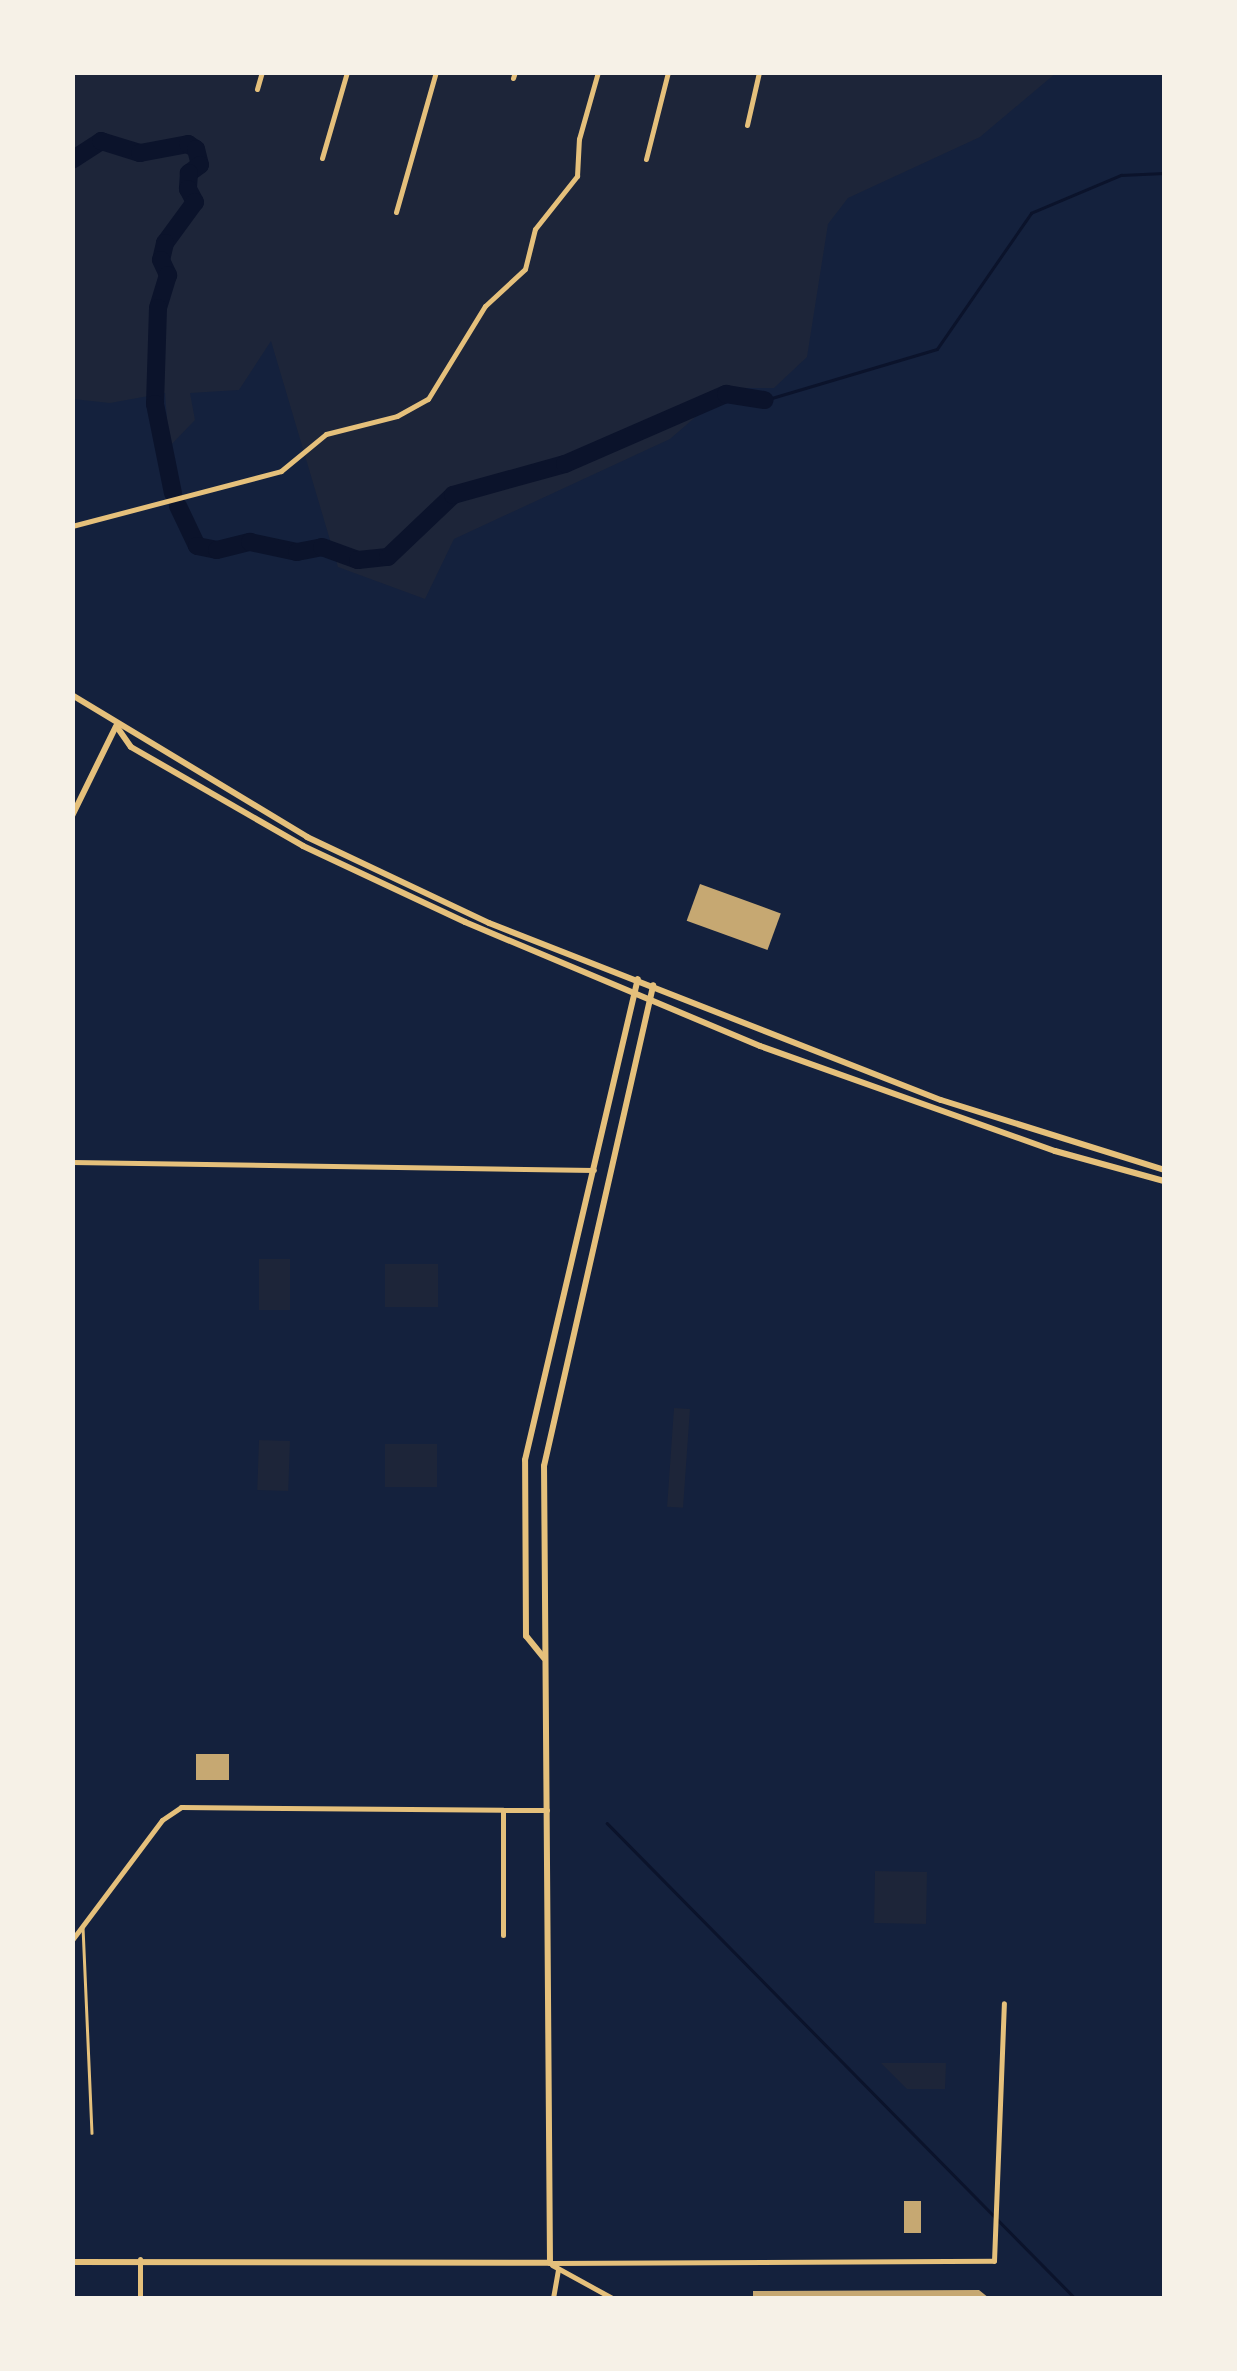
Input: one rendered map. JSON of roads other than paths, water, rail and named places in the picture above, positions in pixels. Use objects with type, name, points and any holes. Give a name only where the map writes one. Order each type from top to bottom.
[{"type":"main road","points":[[72,695],[116,726],[385,875],[941,1100],[1164,1170]]},
{"type":"main road","points":[[72,816],[116,726]]},
{"type":"main road","points":[[116,726],[132,747],[302,846],[650,1001],[1037,1144],[1164,1181]]},
{"type":"main road","points":[[544,1658],[526,1636],[525,1460],[583,1231],[638,979]]},
{"type":"main road","points":[[72,2262],[140,2258],[550,2263],[544,1466],[653,986]]},
{"type":"main road","points":[[583,1231],[598,1234]]},
{"type":"main road","points":[[526,1636],[544,1636]]},
{"type":"street","points":[[258,89],[262,72]]},
{"type":"street","points":[[322,158],[347,72]]},
{"type":"street","points":[[396,212],[436,72]]},
{"type":"street","points":[[72,526],[281,472],[326,434],[396,416],[428,400],[486,306],[524,269],[535,229],[577,176],[579,139],[598,72]]},
{"type":"street","points":[[646,158],[668,72]]},
{"type":"street","points":[[747,124],[759,72]]},
{"type":"street","points":[[72,1162],[596,1170]]},
{"type":"street","points":[[72,1940],[162,1820],[181,1807],[547,1810]]},
{"type":"street","points":[[503,1810],[503,1935]]},
{"type":"street","points":[[550,2263],[994,2261],[992,2200],[1003,2132],[1004,2003]]},
{"type":"street","points":[[140,2258],[140,2298]]},
{"type":"street","points":[[550,2263],[612,2298]]},
{"type":"street","points":[[553,2298],[558,2269]]},
{"type":"lane","points":[[82,1926],[85,2030],[94,2050],[92,2133]]},
{"type":"waterway","points":[[72,160],[101,141],[140,153],[188,144],[196,149],[200,165],[189,173],[188,189],[195,202],[165,243],[161,260],[168,275],[158,308],[155,404],[173,493]]},
{"type":"waterway","points":[[765,400],[937,349],[1031,213],[1121,175],[1164,173]]},
{"type":"waterway","points":[[178,506],[197,546],[217,550],[250,542],[297,552],[322,547],[358,560],[388,557],[453,495],[565,464],[726,394],[765,400]]},
{"type":"waterway","points":[[607,1823],[1075,2298]]}]
